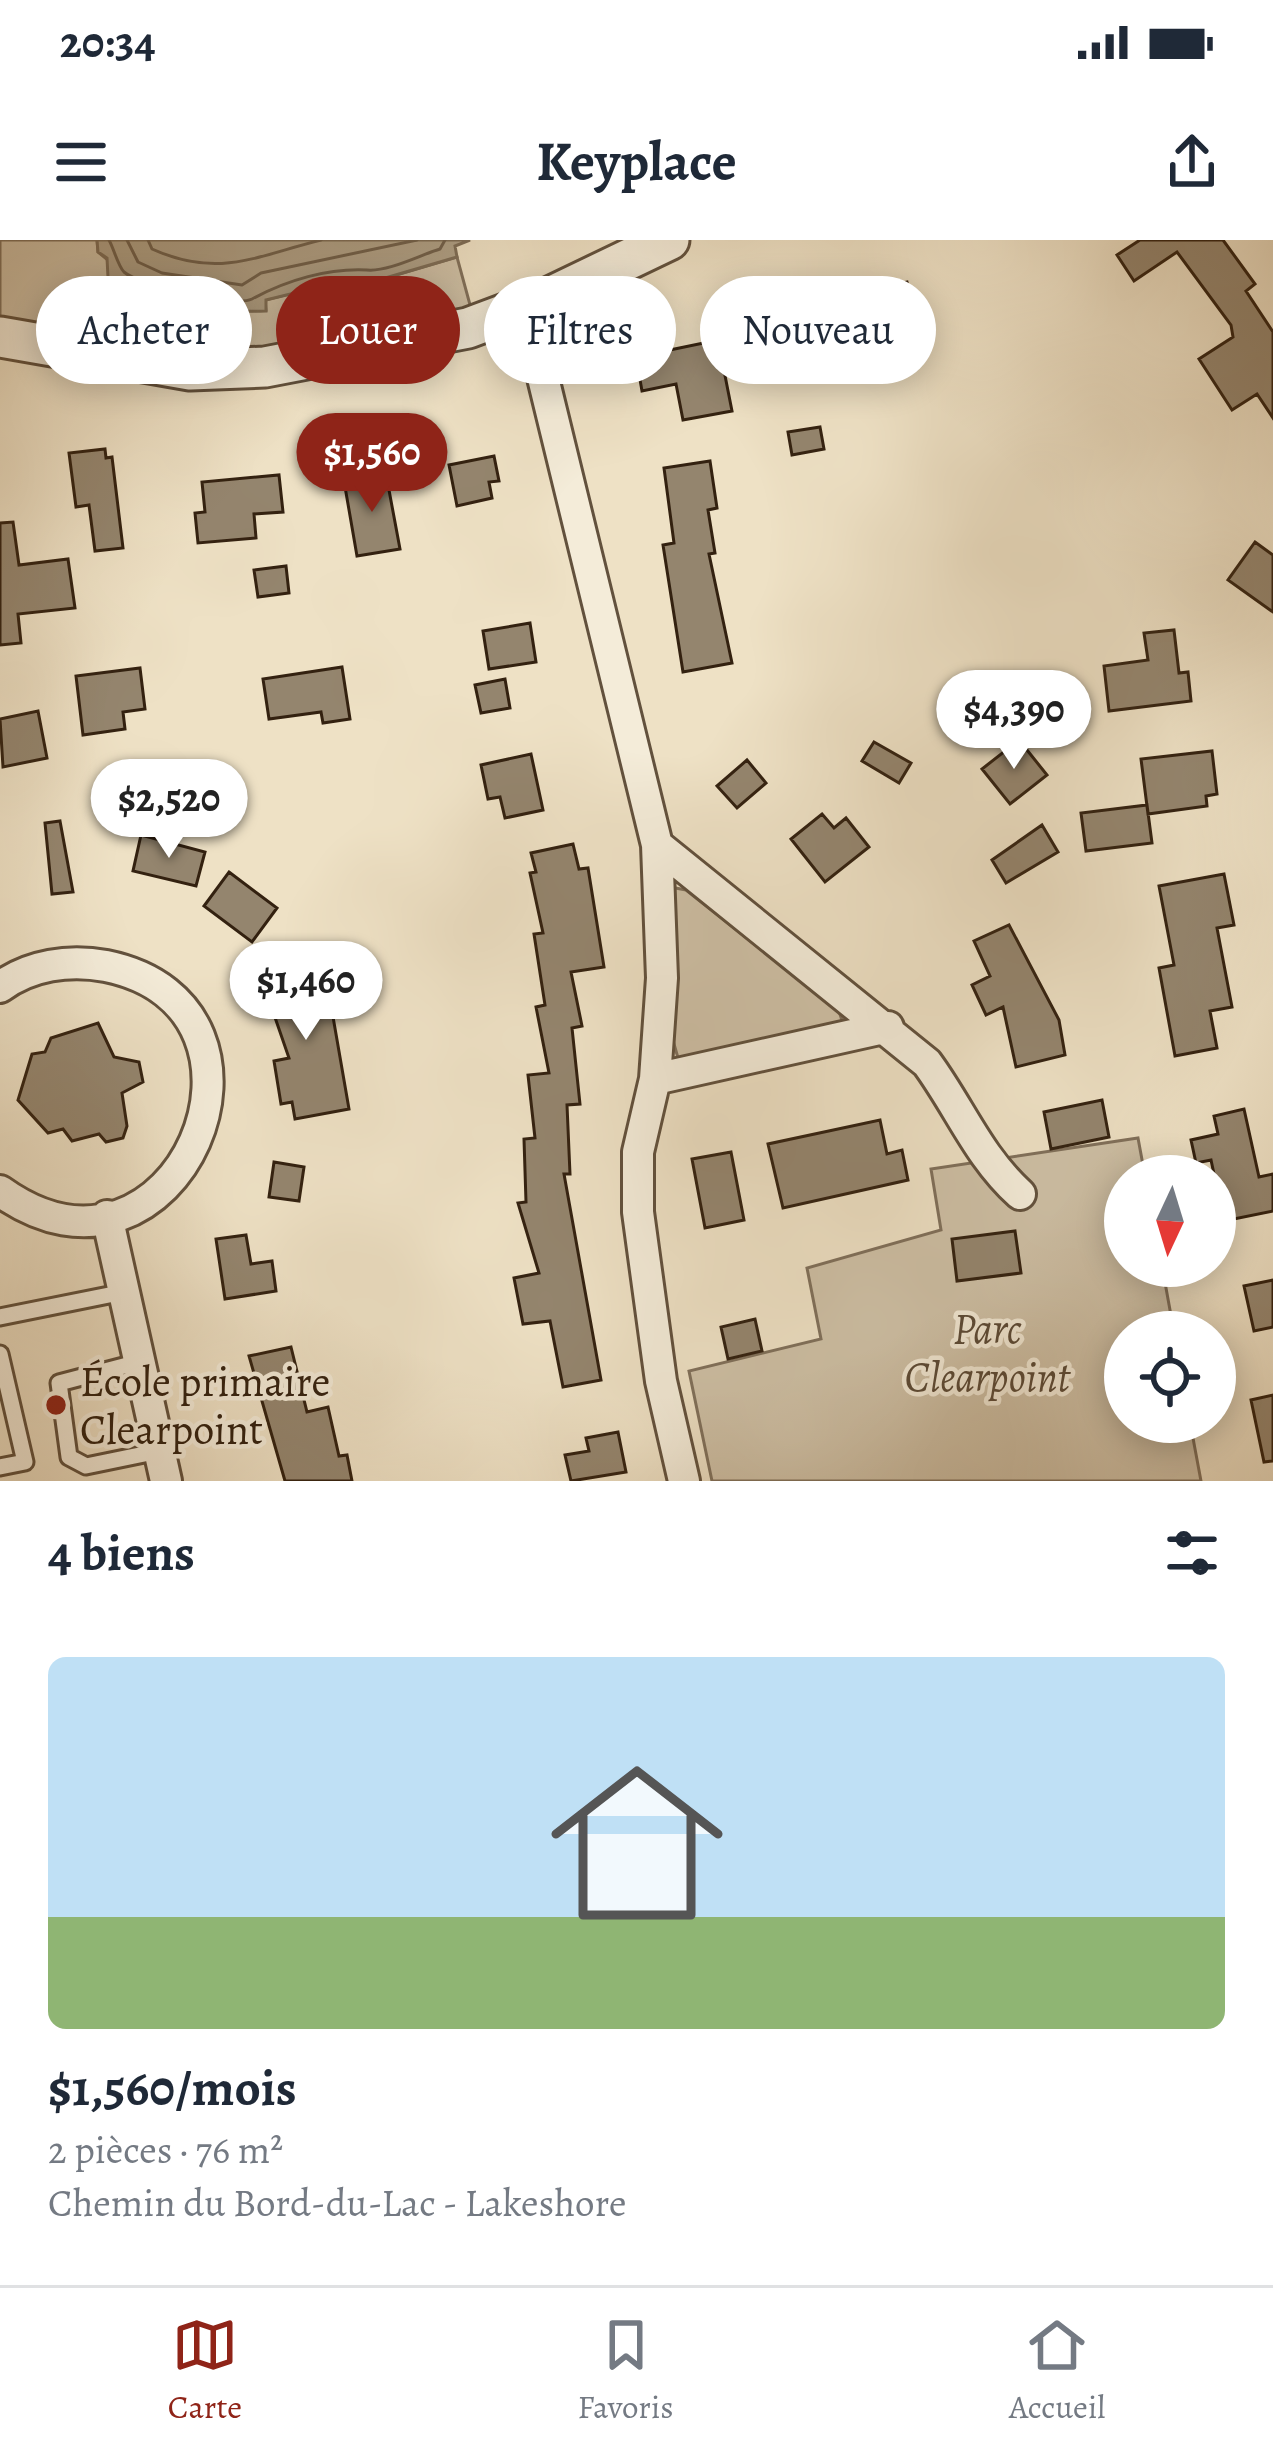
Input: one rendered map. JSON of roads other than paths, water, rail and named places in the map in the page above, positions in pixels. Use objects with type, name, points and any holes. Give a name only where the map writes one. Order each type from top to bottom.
[{"type":"street","points":[[593,276],[669,240]]},
{"type":"street","points":[[0,337],[165,367],[239,370],[403,344],[484,320]]},
{"type":"street","points":[[545,384],[657,845],[662,978],[656,1079],[638,1152],[638,1212],[661,1381],[684,1481]]},
{"type":"street","points":[[657,845],[927,1063],[956,1102],[976,1148],[1020,1194]]},
{"type":"street","points":[[0,985],[25,971],[56,965],[116,968],[152,985],[192,1028],[209,1085],[198,1144],[161,1191],[107,1216],[51,1216],[0,1190]]},
{"type":"street","points":[[656,1079],[888,1027]]},
{"type":"street","points":[[107,1216],[162,1466]]},
{"type":"lane","points":[[0,1317],[124,1292]]},
{"type":"lane","points":[[0,1354],[5,1396],[25,1462],[0,1467]]},
{"type":"lane","points":[[140,1362],[59,1383],[69,1457],[86,1466],[162,1466]]},
{"type":"water","points":[[97,240],[470,240],[455,246],[457,257],[392,276],[276,276],[276,298],[266,300],[266,311],[252,311],[252,276],[108,276],[107,258],[98,252]]},
{"type":"place","name":"École primaire Clearpoint","points":[[56,1405]]},
{"type":"park label","name":"Parc Clearpoint","points":[[987,1352]]}]
